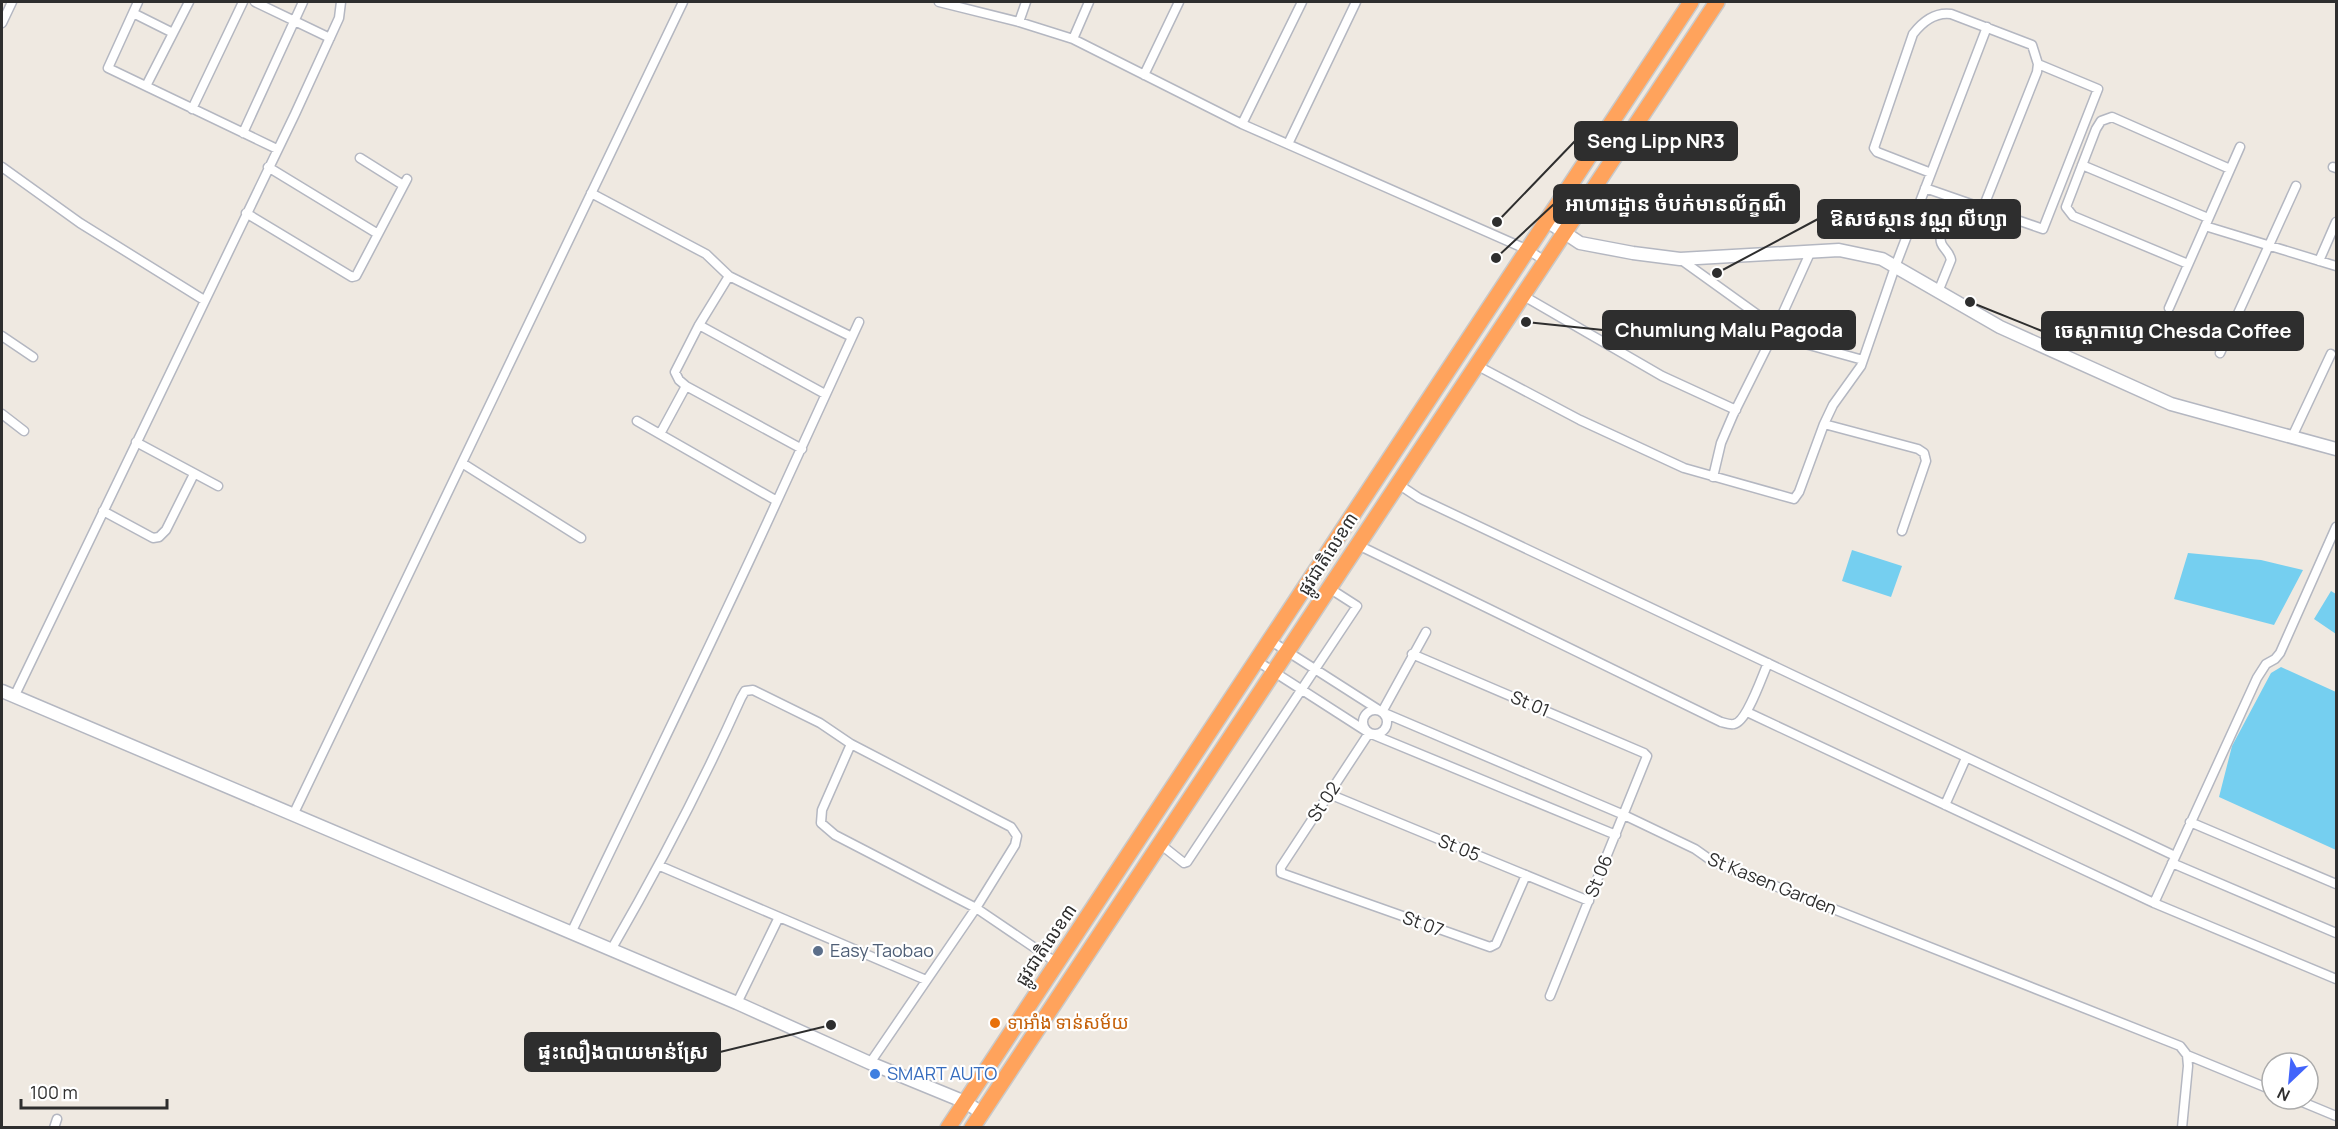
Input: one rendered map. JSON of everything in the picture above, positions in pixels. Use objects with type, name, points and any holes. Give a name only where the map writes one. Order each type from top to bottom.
[{"type":"highway","name":"ផ្លូវជាតិលេខ៣","points":[[948,1128],[1691,2]]},
{"type":"highway","name":"ផ្លូវជាតិលេខ៣","points":[[972,1128],[1717,2]]},
{"type":"street","points":[[2,23],[12,2]]},
{"type":"street","points":[[138,2],[108,68],[277,148]]},
{"type":"street","points":[[146,86],[189,2]]},
{"type":"street","points":[[192,109],[243,2]]},
{"type":"street","points":[[255,2],[330,38]]},
{"type":"street","points":[[243,133],[303,2]]},
{"type":"street","points":[[14,696],[330,38],[339,18],[341,2]]},
{"type":"street","points":[[293,815],[683,2]]},
{"type":"street","points":[[939,2],[1073,39],[1242,124],[1528,250],[1545,261]]},
{"type":"street","points":[[1018,22],[1026,2]]},
{"type":"street","points":[[1073,39],[1089,2]]},
{"type":"street","points":[[1144,75],[1179,2]]},
{"type":"street","points":[[1242,124],[1302,2]]},
{"type":"street","points":[[1288,144],[1356,2]]},
{"type":"street","points":[[133,13],[173,33]]},
{"type":"street","points":[[1931,173],[1877,152],[1874,148],[1910,40],[1923,23],[1944,13],[1988,27],[2032,45],[2038,64],[2037,72],[1983,208]]},
{"type":"street","points":[[1476,365],[1580,420],[1684,468],[1794,498],[1799,492],[1833,405],[1844,392],[1863,360],[1895,267],[1988,27]]},
{"type":"street","points":[[1925,188],[2043,229],[2098,88],[2038,64]]},
{"type":"street","points":[[2188,264],[2073,216],[2066,207],[2101,121],[2112,117],[2230,169]]},
{"type":"street","points":[[2169,308],[2240,147]]},
{"type":"street","points":[[246,213],[352,277],[356,276],[405,182],[360,158]]},
{"type":"street","points":[[2082,165],[2206,222],[2269,246],[2337,266]]},
{"type":"street","points":[[2,167],[80,223],[204,300]]},
{"type":"street","points":[[268,167],[378,234]]},
{"type":"street","points":[[2220,352],[2296,186]]},
{"type":"street","points":[[591,193],[706,254],[729,276],[852,337]]},
{"type":"street","points":[[1547,222],[1580,243],[1680,259],[1839,250],[1881,259],[2000,327],[2171,404],[2337,448]]},
{"type":"street","points":[[2319,261],[2337,222]]},
{"type":"street","points":[[1938,292],[1950,261],[1950,255],[1940,241],[1941,233]]},
{"type":"street","points":[[1713,477],[1721,443],[1810,253]]},
{"type":"street","points":[[1680,259],[1776,328],[1809,345],[1863,360]]},
{"type":"street","points":[[729,276],[699,325],[675,372],[686,386],[802,449]]},
{"type":"street","points":[[1522,295],[1662,376],[1736,410]]},
{"type":"street","points":[[571,933],[669,726],[723,620],[859,322]]},
{"type":"street","points":[[699,325],[825,393]]},
{"type":"street","points":[[2,336],[33,357]]},
{"type":"street","points":[[2292,437],[2331,354]]},
{"type":"street","points":[[660,434],[686,386]]},
{"type":"street","points":[[2,414],[24,431]]},
{"type":"street","points":[[637,421],[777,501]]},
{"type":"street","points":[[1824,424],[1918,449],[1924,453],[1926,460],[1902,531]]},
{"type":"street","points":[[136,442],[218,486]]},
{"type":"street","points":[[462,463],[581,538]]},
{"type":"street","points":[[103,511],[153,538],[159,537],[166,530],[194,474]]},
{"type":"street","points":[[1398,484],[1419,498],[1768,663],[2174,860],[2337,933]]},
{"type":"street","points":[[2154,903],[2257,678],[2266,664],[2280,653],[2337,527]]},
{"type":"street","points":[[1358,545],[1721,722],[1732,725],[1738,723],[1747,712],[1768,663]]},
{"type":"street","points":[[1160,844],[1184,863],[1187,862],[1303,691],[1357,606],[1329,588]]},
{"type":"street","points":[[1382,712],[1426,632]]},
{"type":"street","name":"St Kasen Garden","points":[[1271,641],[1382,712],[1624,815],[1695,849],[1712,861],[2180,1046],[2187,1055],[2260,1085]]},
{"type":"street","name":"St 01","points":[[1412,654],[1647,756]]},
{"type":"street","points":[[1257,662],[1369,734],[1616,835]]},
{"type":"street","points":[[611,950],[660,866],[706,776],[745,691],[753,690],[820,723],[851,744],[1011,827],[1017,836],[1015,845],[976,908],[870,1063]]},
{"type":"street","points":[[2,691],[737,1003],[870,1063],[965,1102],[982,1113]]},
{"type":"street","points":[[1370,711],[1382,712],[1387,718],[1385,731],[1377,735],[1369,734],[1364,728],[1364,716],[1370,711]]},
{"type":"street","points":[[1747,712],[2154,903],[2337,979]]},
{"type":"street","name":"St 02","points":[[1280,870],[1369,734]]},
{"type":"street","points":[[851,744],[822,810],[821,823],[835,835],[976,908],[1057,963]]},
{"type":"street","name":"St 06","points":[[1550,996],[1647,756]]},
{"type":"street","points":[[1945,805],[1966,758]]},
{"type":"street","name":"St 05","points":[[1329,794],[1589,901]]},
{"type":"street","points":[[2190,822],[2337,884]]},
{"type":"street","points":[[660,866],[926,980]]},
{"type":"street","name":"St 07","points":[[1280,870],[1281,873],[1490,947],[1496,944],[1526,875]]},
{"type":"street","points":[[737,1003],[778,917]]},
{"type":"street","points":[[2182,1128],[2187,1055]]},
{"type":"street","points":[[2320,1109],[2337,1116]]},
{"type":"water","points":[[1852,550],[1902,566],[1891,597],[1842,581]]},
{"type":"water","points":[[2188,553],[2261,560],[2303,570],[2274,625],[2174,599]]},
{"type":"water","points":[[2331,591],[2336,594],[2336,634],[2314,619]]},
{"type":"water","points":[[2281,667],[2336,692],[2336,850],[2219,797],[2232,746],[2271,673]]},
{"type":"place","name":"Seng Lipp NR3","points":[[1497,222]]},
{"type":"place","name":"អាហារដ្ឋាន ចំបក់មានល័ក្ខណ៏","points":[[1496,258]]},
{"type":"place","name":"ឱសថស្ថាន វណ្ណ លីហ្សា","points":[[1717,273]]},
{"type":"place","name":"ចេស្ដាកាហ្វេ Chesda Coffee","points":[[1970,302]]},
{"type":"place","name":"Chumlung Malu Pagoda","points":[[1526,322]]},
{"type":"place","name":"Easy Taobao","points":[[818,951]]},
{"type":"place","name":"ទាអាំង ទាន់សម័យ","points":[[995,1023]]},
{"type":"place","name":"ផ្ទះលឿងបាយមាន់ស្រែ","points":[[831,1025]]},
{"type":"place","name":"SMART AUTO","points":[[875,1074]]}]
